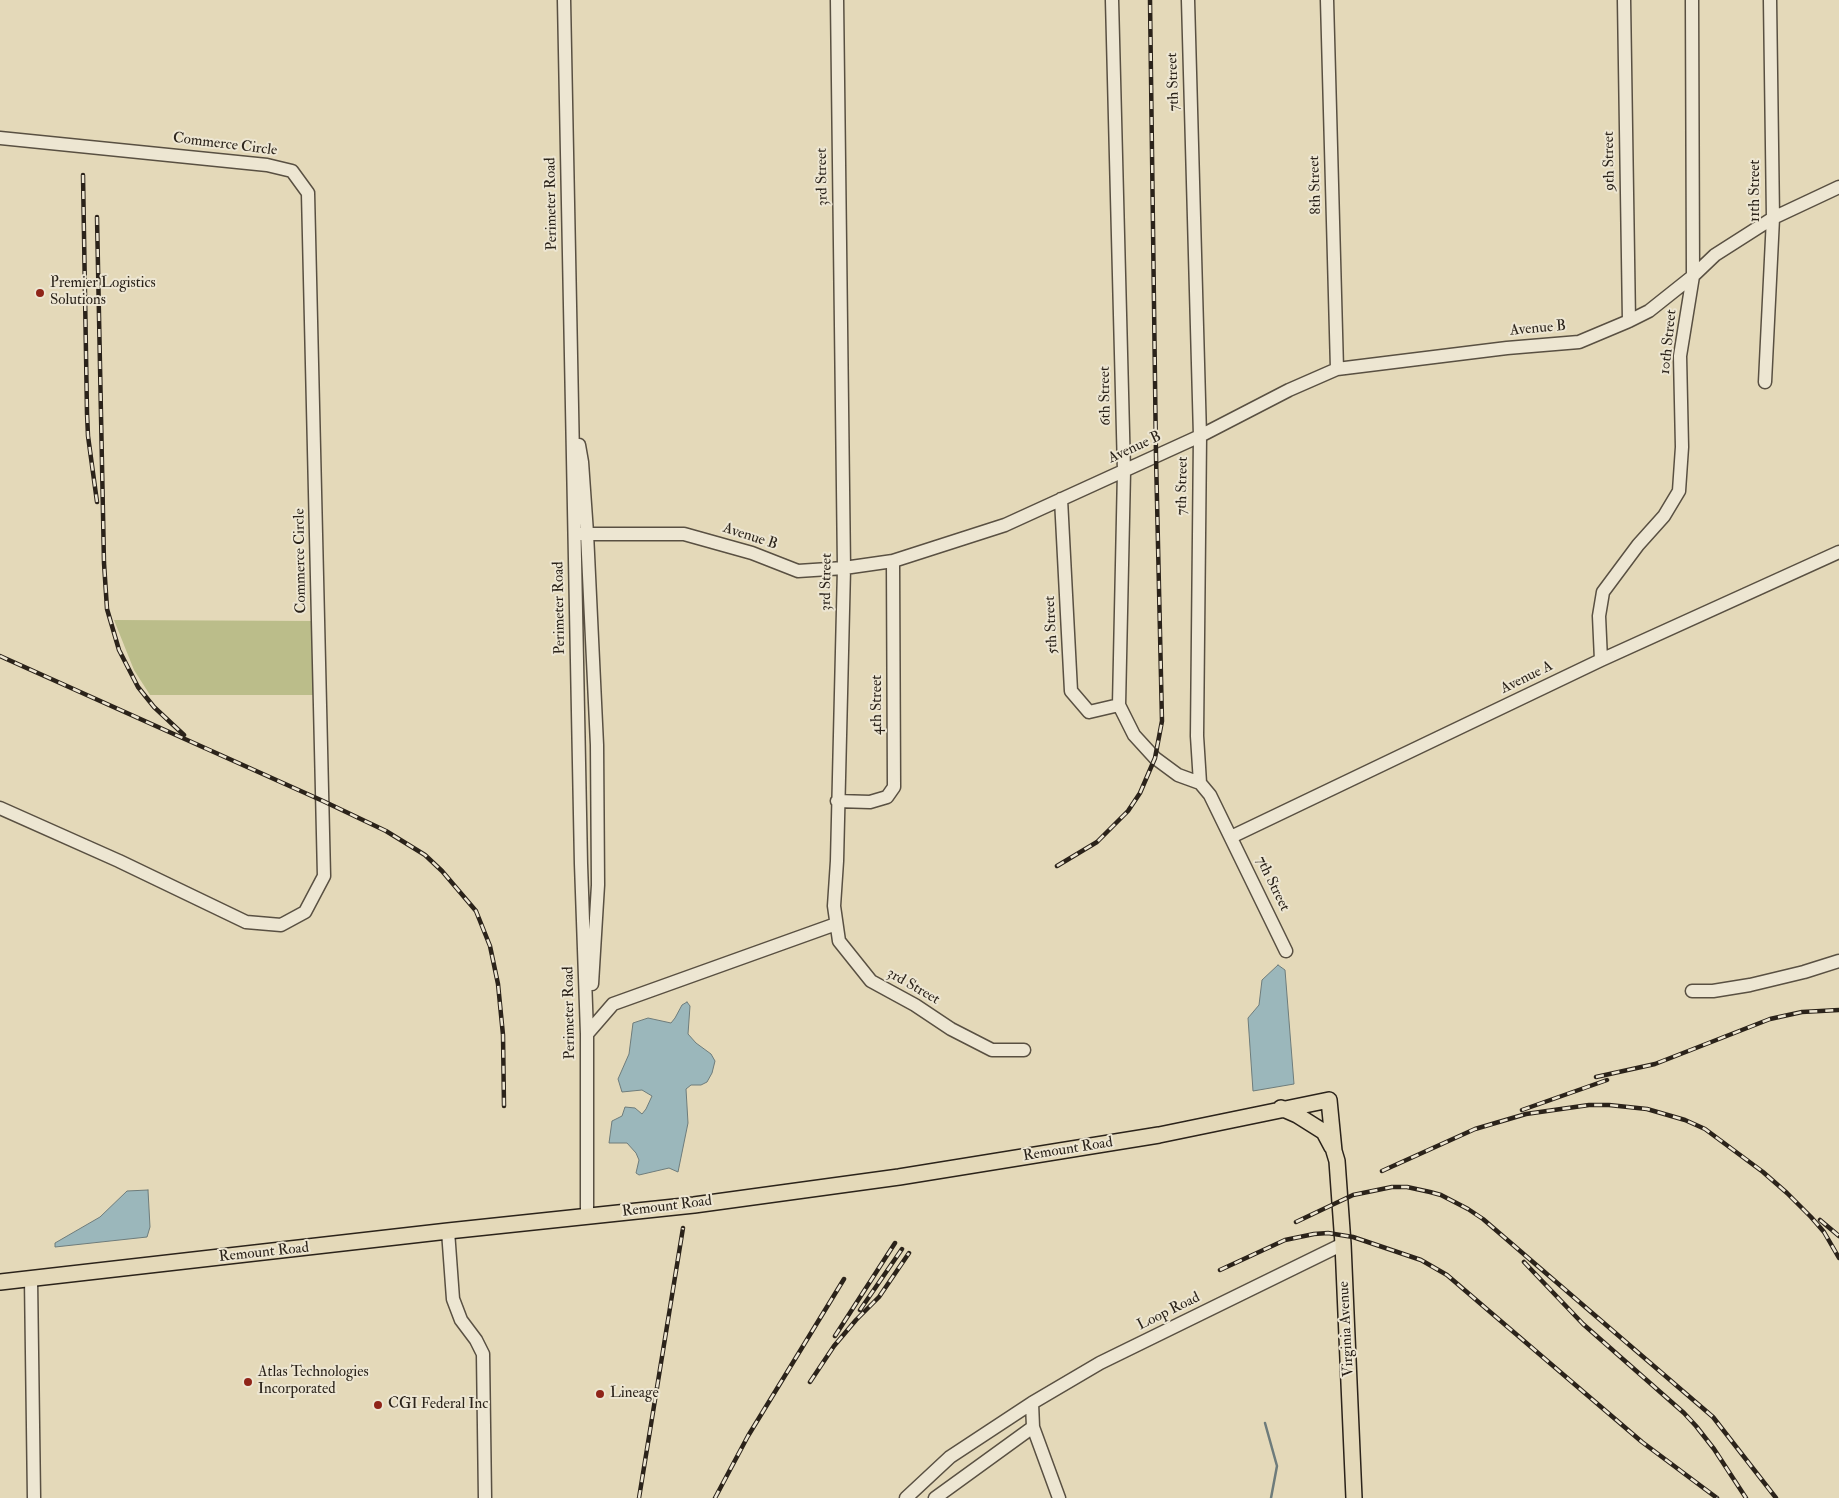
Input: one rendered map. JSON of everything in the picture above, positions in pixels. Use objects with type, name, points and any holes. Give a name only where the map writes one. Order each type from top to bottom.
[{"type":"main road","name":"Remount Road","points":[[0,1282],[694,1205],[899,1177],[1159,1135],[1281,1108],[1334,1099]]},
{"type":"main road","name":"Virginia Avenue","points":[[1334,1099],[1354,1498]]},
{"type":"main road","points":[[1281,1108],[1297,1115],[1324,1132],[1336,1156]]},
{"type":"street","name":"Perimeter Road","points":[[564,0],[572,413],[582,462],[580,808],[587,1020],[587,1216]]},
{"type":"street","name":"3rd Street","points":[[837,0],[844,568],[837,861],[834,906],[839,941],[871,981],[915,1005],[951,1029],[992,1050],[1024,1050]]},
{"type":"street","name":"6th Street","points":[[1112,0],[1124,471],[1119,705],[1134,736],[1155,758],[1178,775],[1200,783]]},
{"type":"street","name":"7th Street","points":[[1188,0],[1200,436],[1197,736],[1200,783],[1210,796],[1231,837],[1286,951]]},
{"type":"street","name":"8th Street","points":[[1327,0],[1338,369]]},
{"type":"street","name":"9th Street","points":[[1624,0],[1629,321]]},
{"type":"street","name":"10th Street","points":[[1601,660],[1599,616],[1603,592],[1638,545],[1664,516],[1680,491],[1682,447],[1680,356],[1693,276],[1692,0]]},
{"type":"street","name":"11th Street","points":[[1765,382],[1773,218],[1770,0]]},
{"type":"street","name":"Commerce Circle","points":[[0,138],[267,165],[292,171],[308,193],[324,876],[305,912],[281,925],[246,922],[0,808]]},
{"type":"street","name":"Avenue B","points":[[581,534],[684,534],[752,553],[798,570],[844,568],[893,561],[1005,525],[1200,436],[1289,390],[1338,369],[1507,348],[1579,342],[1649,311],[1693,276],[1715,255],[1773,218],[1839,187]]},
{"type":"street","name":"5th Street","points":[[1061,499],[1071,691],[1089,712],[1119,705]]},
{"type":"street","points":[[581,534],[596,713],[598,885],[593,978],[587,1020]]},
{"type":"street","name":"Avenue A","points":[[1231,837],[1601,660],[1839,552]]},
{"type":"street","name":"4th Street","points":[[838,801],[870,802],[887,797],[894,788],[893,561]]},
{"type":"street","points":[[580,808],[597,806]]},
{"type":"street","points":[[587,1034],[612,1004],[836,924]]},
{"type":"street","points":[[1692,991],[1712,991],[1750,985],[1804,972],[1839,961]]},
{"type":"street","points":[[448,1231],[453,1299],[461,1320],[476,1340],[483,1354],[485,1498]]},
{"type":"street","name":"Loop Road","points":[[906,1498],[950,1457],[1032,1403],[1100,1363],[1342,1244]]},
{"type":"street","points":[[31,1279],[34,1498]]},
{"type":"street","points":[[1032,1403],[1033,1427],[1059,1498]]},
{"type":"street","points":[[934,1498],[1033,1427]]},
{"type":"green space","points":[[114,620],[314,621],[316,695],[150,695],[134,670]]},
{"type":"water","points":[[1278,965],[1285,970],[1294,1084],[1253,1091],[1248,1018],[1259,1005],[1262,980]]},
{"type":"water","points":[[687,1002],[690,1006],[688,1034],[696,1043],[711,1054],[715,1061],[712,1073],[707,1082],[701,1085],[691,1085],[686,1089],[688,1123],[678,1172],[669,1168],[639,1175],[636,1173],[639,1160],[636,1153],[627,1143],[609,1143],[612,1121],[622,1116],[625,1107],[635,1108],[642,1114],[652,1096],[642,1090],[622,1092],[618,1079],[629,1054],[633,1023],[648,1018],[671,1023],[682,1005]]},
{"type":"water","points":[[148,1190],[150,1227],[147,1237],[55,1247],[55,1243],[100,1217],[127,1191]]},
{"type":"waterway","points":[[1265,1423],[1277,1466],[1271,1498]]},
{"type":"railway","points":[[1057,866],[1097,842],[1128,811],[1140,793],[1155,758],[1162,721],[1156,456],[1150,0]]},
{"type":"railway","points":[[83,175],[87,413],[88,436],[97,502]]},
{"type":"railway","points":[[97,217],[104,563],[107,609],[119,650],[138,687],[154,707],[184,735]]},
{"type":"railway","points":[[0,656],[323,801],[386,831],[425,855],[442,871],[476,911],[490,946],[498,984],[503,1035],[504,1106]]},
{"type":"railway","points":[[1596,1077],[1655,1064],[1770,1019],[1802,1012],[1839,1010]]},
{"type":"railway","points":[[1522,1110],[1607,1080]]},
{"type":"railway","points":[[1382,1171],[1475,1129],[1526,1114],[1589,1105],[1647,1109],[1685,1120],[1705,1129],[1763,1172],[1811,1217],[1824,1232],[1839,1258]]},
{"type":"railway","points":[[1296,1222],[1353,1195],[1392,1187],[1407,1187],[1441,1195],[1468,1209],[1483,1219],[1713,1417],[1776,1498]]},
{"type":"railway","points":[[1820,1220],[1839,1236]]},
{"type":"railway","points":[[639,1498],[683,1228]]},
{"type":"railway","points":[[1220,1270],[1285,1240],[1328,1233],[1353,1237],[1421,1260],[1447,1275],[1642,1442],[1717,1498]]},
{"type":"railway","points":[[835,1336],[895,1243]]},
{"type":"railway","points":[[860,1310],[902,1249]]},
{"type":"railway","points":[[810,1382],[834,1346],[879,1297],[909,1253]]},
{"type":"railway","points":[[1524,1262],[1583,1324],[1684,1413],[1714,1449],[1746,1498]]},
{"type":"railway","points":[[715,1498],[748,1436],[844,1279]]},
{"type":"place","name":"Premier Logistics Solutions","points":[[40,293]]},
{"type":"place","name":"Atlas Technologies Incorporated","points":[[248,1382]]},
{"type":"place","name":"Lineage","points":[[600,1394]]},
{"type":"place","name":"CGI Federal Inc","points":[[378,1405]]}]
